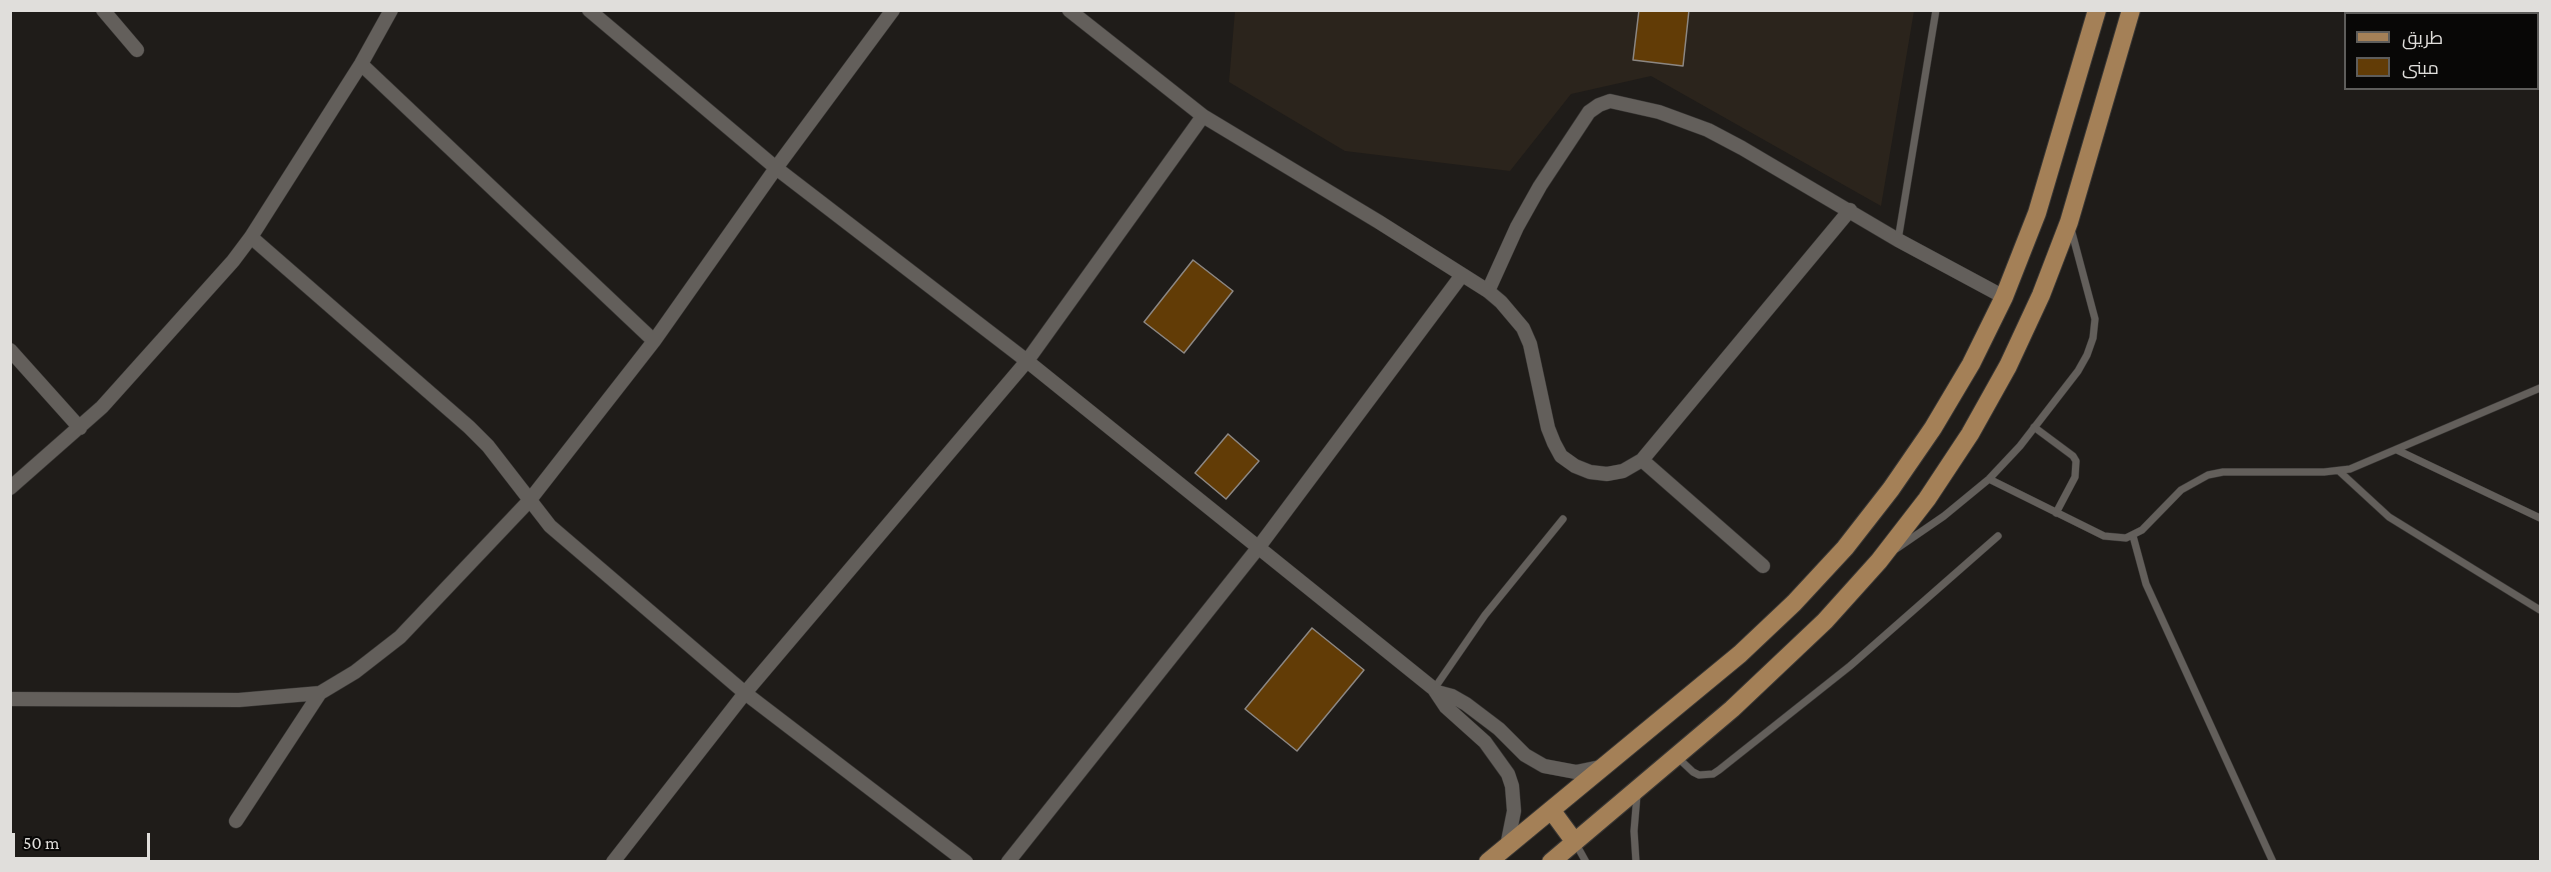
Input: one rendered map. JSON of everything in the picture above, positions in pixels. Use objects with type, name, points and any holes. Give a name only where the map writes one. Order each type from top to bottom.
[{"type":"main road","points":[[1488,861],[1552,811],[1740,654],[1794,603],[1845,548],[1891,489],[1933,428],[1971,364],[2004,297],[2037,213],[2097,10]]},
{"type":"main road","points":[[1551,861],[1676,756],[1775,669],[1825,621],[1879,561],[1927,499],[1975,424],[2008,366],[2041,295],[2069,222],[2131,10]]},
{"type":"main road","points":[[1552,811],[1574,841]]},
{"type":"street","points":[[103,10],[137,50]]},
{"type":"street","points":[[10,488],[80,428],[164,340],[251,237],[361,64],[391,10]]},
{"type":"street","points":[[589,10],[777,168],[1027,361],[1435,690],[1446,707],[1485,742],[1508,774],[1512,786],[1514,811],[1507,846]]},
{"type":"street","points":[[236,821],[320,693],[355,672],[400,637],[529,501],[654,340],[893,10]]},
{"type":"street","points":[[1069,10],[1203,116],[1488,291],[1513,314],[1530,344],[1548,428],[1561,456],[1575,466],[1590,472],[1607,474],[1623,471],[1642,460],[1850,210]]},
{"type":"street","points":[[361,64],[654,340]]},
{"type":"street","points":[[1488,291],[1517,227],[1540,186],[1589,112],[1610,101],[1659,112],[1708,130],[1742,147],[1899,240],[2004,297]]},
{"type":"street","points":[[613,861],[745,693],[1027,361],[1203,116]]},
{"type":"street","points":[[251,237],[469,427],[492,451],[550,526],[745,693],[966,861]]},
{"type":"street","points":[[1008,861],[1258,548],[1462,275]]},
{"type":"street","points":[[10,350],[80,428]]},
{"type":"street","points":[[1642,460],[1763,566]]},
{"type":"street","points":[[1435,690],[1466,704],[1499,729],[1525,755],[1544,766],[1576,772],[1608,763]]},
{"type":"street","points":[[10,699],[239,700],[320,693]]},
{"type":"lane","points":[[1899,240],[1936,10]]},
{"type":"lane","points":[[1879,561],[1944,516],[1989,479],[2078,371],[2093,338],[2095,319],[2069,222]]},
{"type":"lane","points":[[1989,479],[2111,539],[2133,536],[2142,530],[2181,490],[2208,475],[2223,472],[2339,471],[2361,465],[2541,388]]},
{"type":"lane","points":[[2034,427],[2073,456],[2076,461],[2075,477],[2056,513]]},
{"type":"lane","points":[[2397,450],[2541,518]]},
{"type":"lane","points":[[2339,471],[2389,517],[2541,610]]},
{"type":"lane","points":[[1435,690],[1485,615],[1563,519]]},
{"type":"lane","points":[[1676,756],[1699,775],[1713,774],[1719,770],[1850,666],[1998,536]]},
{"type":"lane","points":[[2133,536],[2146,584],[2273,861]]},
{"type":"lane","points":[[1636,861],[1634,831],[1638,786]]},
{"type":"lane","points":[[1574,841],[1587,861]]},
{"type":"shaded area","points":[[1235,11],[1914,11],[1881,206],[1651,76],[1571,94],[1510,171],[1345,151],[1229,82]]},
{"type":"building","points":[[1639,10],[1689,10],[1683,66],[1633,60]]},
{"type":"building","points":[[1193,260],[1233,291],[1184,353],[1144,322]]},
{"type":"building","points":[[1228,434],[1259,461],[1226,499],[1195,473]]},
{"type":"building","points":[[1312,628],[1364,670],[1297,751],[1245,709]]}]
